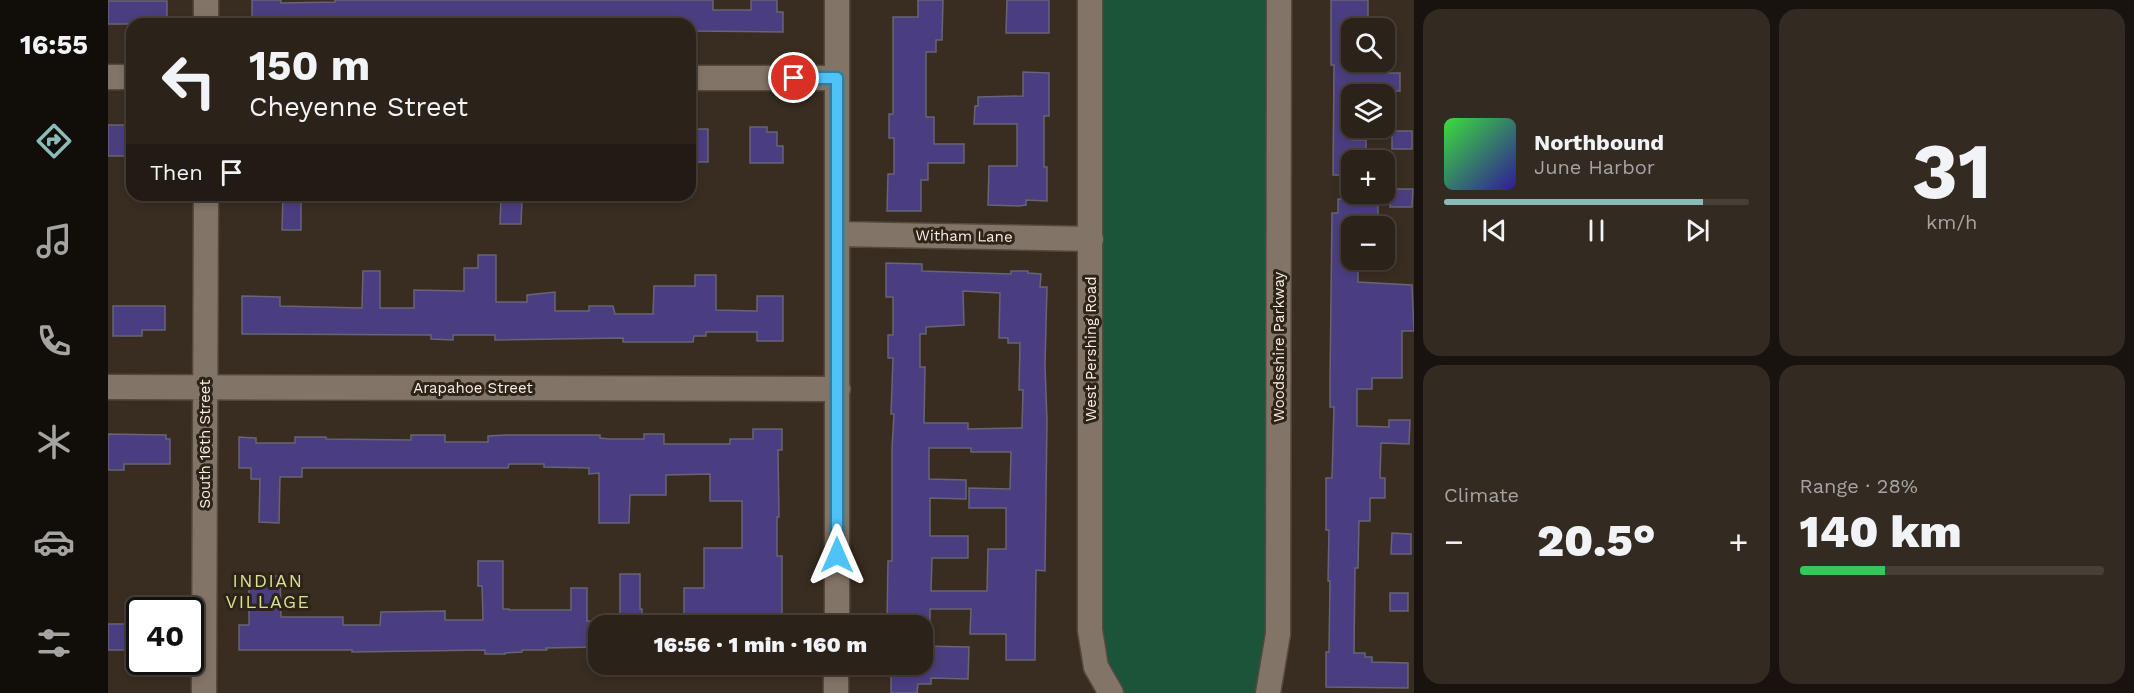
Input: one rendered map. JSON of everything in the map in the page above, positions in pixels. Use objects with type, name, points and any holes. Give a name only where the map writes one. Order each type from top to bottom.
[{"type":"street","points":[[206,0],[206,18]]},
{"type":"street","points":[[837,0],[837,615]]},
{"type":"street","name":"West Pershing Road","points":[[1090,0],[1090,630],[1096,667],[1111,693]]},
{"type":"street","name":"Woodsshire Parkway","points":[[1268,693],[1278,634],[1280,0]]},
{"type":"street","points":[[108,77],[126,77]]},
{"type":"street","points":[[696,78],[837,78]]},
{"type":"street","name":"South 16th Street","points":[[204,693],[206,201]]},
{"type":"street","name":"Witham Lane","points":[[837,234],[1091,239]]},
{"type":"street","name":"Arapahoe Street","points":[[108,387],[838,389]]},
{"type":"street","points":[[836,675],[836,693]]},
{"type":"green space","points":[[1090,0],[1279,0],[1268,693],[1111,693],[1096,667]]},
{"type":"building","points":[[252,0],[281,0],[281,3],[335,2],[335,0],[713,0],[713,10],[751,10],[751,0],[777,0],[777,12],[783,12],[783,32],[696,31],[696,18],[252,18]]},
{"type":"building","points":[[918,0],[943,0],[942,40],[936,40],[936,52],[926,52],[926,117],[934,117],[934,144],[964,144],[964,163],[928,163],[928,180],[921,180],[921,211],[887,211],[888,174],[894,174],[894,138],[889,138],[889,114],[893,114],[893,17],[918,17]]},
{"type":"building","points":[[1007,0],[1049,0],[1049,33],[1006,33]]},
{"type":"building","points":[[1331,0],[1368,0],[1368,18],[1341,18],[1341,72],[1400,73],[1400,91],[1395,91],[1395,84],[1341,84],[1341,138],[1366,140],[1366,150],[1341,150],[1341,175],[1333,175],[1334,65],[1331,65]]},
{"type":"building","points":[[108,1],[167,1],[167,18],[126,18],[126,24],[108,24]]},
{"type":"building","points":[[1023,72],[1049,73],[1049,116],[1044,116],[1047,201],[1026,200],[1026,205],[1019,206],[988,205],[989,166],[1017,166],[1017,124],[974,124],[975,106],[978,106],[978,97],[1023,96]]},
{"type":"building","points":[[108,125],[126,125],[126,156],[108,156]]},
{"type":"building","points":[[750,127],[767,127],[767,132],[777,132],[777,146],[783,146],[783,163],[750,163]]},
{"type":"building","points":[[696,129],[708,129],[708,162],[696,162]]},
{"type":"building","points":[[1395,131],[1412,131],[1412,149],[1392,149],[1392,138],[1395,138]]},
{"type":"building","points":[[1395,189],[1413,189],[1412,207],[1390,207],[1390,204],[1395,204]]},
{"type":"building","points":[[1338,199],[1341,199],[1341,204],[1378,204],[1378,216],[1341,216],[1341,270],[1358,270],[1358,282],[1412,285],[1414,331],[1402,331],[1402,378],[1372,378],[1372,389],[1357,389],[1357,426],[1389,427],[1389,420],[1410,420],[1409,444],[1381,443],[1380,478],[1385,478],[1385,498],[1370,498],[1370,521],[1359,521],[1358,568],[1355,568],[1354,653],[1365,653],[1365,657],[1372,657],[1372,662],[1408,663],[1408,688],[1326,687],[1330,581],[1328,581],[1329,530],[1326,530],[1326,478],[1332,478],[1334,407],[1330,407],[1332,213],[1338,213]]},
{"type":"building","points":[[283,201],[301,201],[301,230],[282,230]]},
{"type":"building","points":[[501,201],[522,201],[521,224],[500,224]]},
{"type":"building","points":[[478,255],[496,255],[496,302],[527,302],[527,295],[555,292],[555,311],[589,311],[589,306],[613,306],[615,314],[653,314],[654,286],[695,286],[695,275],[716,275],[716,310],[757,311],[757,296],[783,296],[783,341],[757,341],[757,332],[706,332],[706,336],[694,336],[693,342],[623,342],[623,338],[495,340],[495,335],[453,335],[453,340],[431,339],[431,335],[242,334],[242,296],[280,297],[280,306],[362,308],[363,271],[380,271],[380,308],[414,308],[414,290],[464,291],[464,268],[478,268]]},
{"type":"building","points":[[886,263],[922,264],[922,271],[1011,274],[1011,271],[1028,271],[1028,273],[1041,274],[1040,287],[1047,287],[1045,571],[1036,570],[1035,660],[1006,660],[1006,634],[970,634],[971,609],[930,609],[930,615],[887,615],[888,561],[892,561],[894,414],[891,414],[893,358],[888,358],[888,335],[893,335],[893,297],[886,297]],"holes":[[[963,291],[1000,293],[999,338],[1008,338],[1008,343],[1020,343],[1019,390],[1023,390],[1022,428],[968,429],[968,423],[924,423],[925,367],[920,367],[920,334],[926,334],[926,327],[964,325]],[[929,448],[971,448],[971,452],[1011,452],[1010,489],[969,488],[969,508],[1006,508],[1006,549],[988,549],[987,591],[931,591],[932,558],[968,558],[968,536],[930,536],[930,498],[966,499],[966,480],[929,479]]]},
{"type":"building","points":[[113,306],[165,306],[165,330],[142,330],[142,336],[113,336]]},
{"type":"building","points":[[753,429],[782,429],[782,450],[778,450],[777,556],[782,556],[782,615],[684,615],[684,588],[704,588],[704,548],[742,548],[742,501],[710,501],[710,474],[666,475],[666,495],[630,495],[629,523],[599,523],[599,473],[589,474],[589,468],[509,464],[508,468],[302,468],[302,477],[280,477],[279,523],[259,522],[260,479],[251,479],[251,468],[239,468],[239,437],[256,438],[256,443],[295,443],[295,437],[411,440],[411,435],[445,435],[445,442],[488,442],[488,436],[505,435],[600,435],[600,438],[609,439],[644,439],[644,434],[664,434],[664,444],[730,444],[730,439],[753,439]]},
{"type":"building","points":[[108,434],[166,435],[166,439],[170,439],[170,464],[124,464],[124,470],[108,470]]},
{"type":"building","points":[[1392,533],[1411,534],[1411,554],[1391,554]]},
{"type":"building","points":[[478,561],[503,561],[503,609],[571,610],[571,588],[587,588],[588,647],[546,648],[547,650],[522,650],[522,652],[505,654],[485,654],[485,650],[352,652],[352,650],[239,650],[239,625],[249,625],[249,576],[280,576],[281,617],[343,617],[343,625],[380,625],[381,612],[445,611],[445,620],[483,620],[482,586],[478,586]]},
{"type":"building","points":[[620,574],[640,574],[642,615],[620,615]]},
{"type":"building","points":[[1390,593],[1408,593],[1408,611],[1390,611]]},
{"type":"building","points":[[108,624],[126,624],[126,650],[108,650]]},
{"type":"building","points":[[933,646],[969,647],[968,679],[931,678],[931,684],[918,684],[917,693],[891,693],[891,675],[933,675]]},
{"type":"district","name":"INDIAN VILLAGE","points":[[268,591]]},
{"type":"route","points":[[794,78],[837,78],[837,555]]}]
